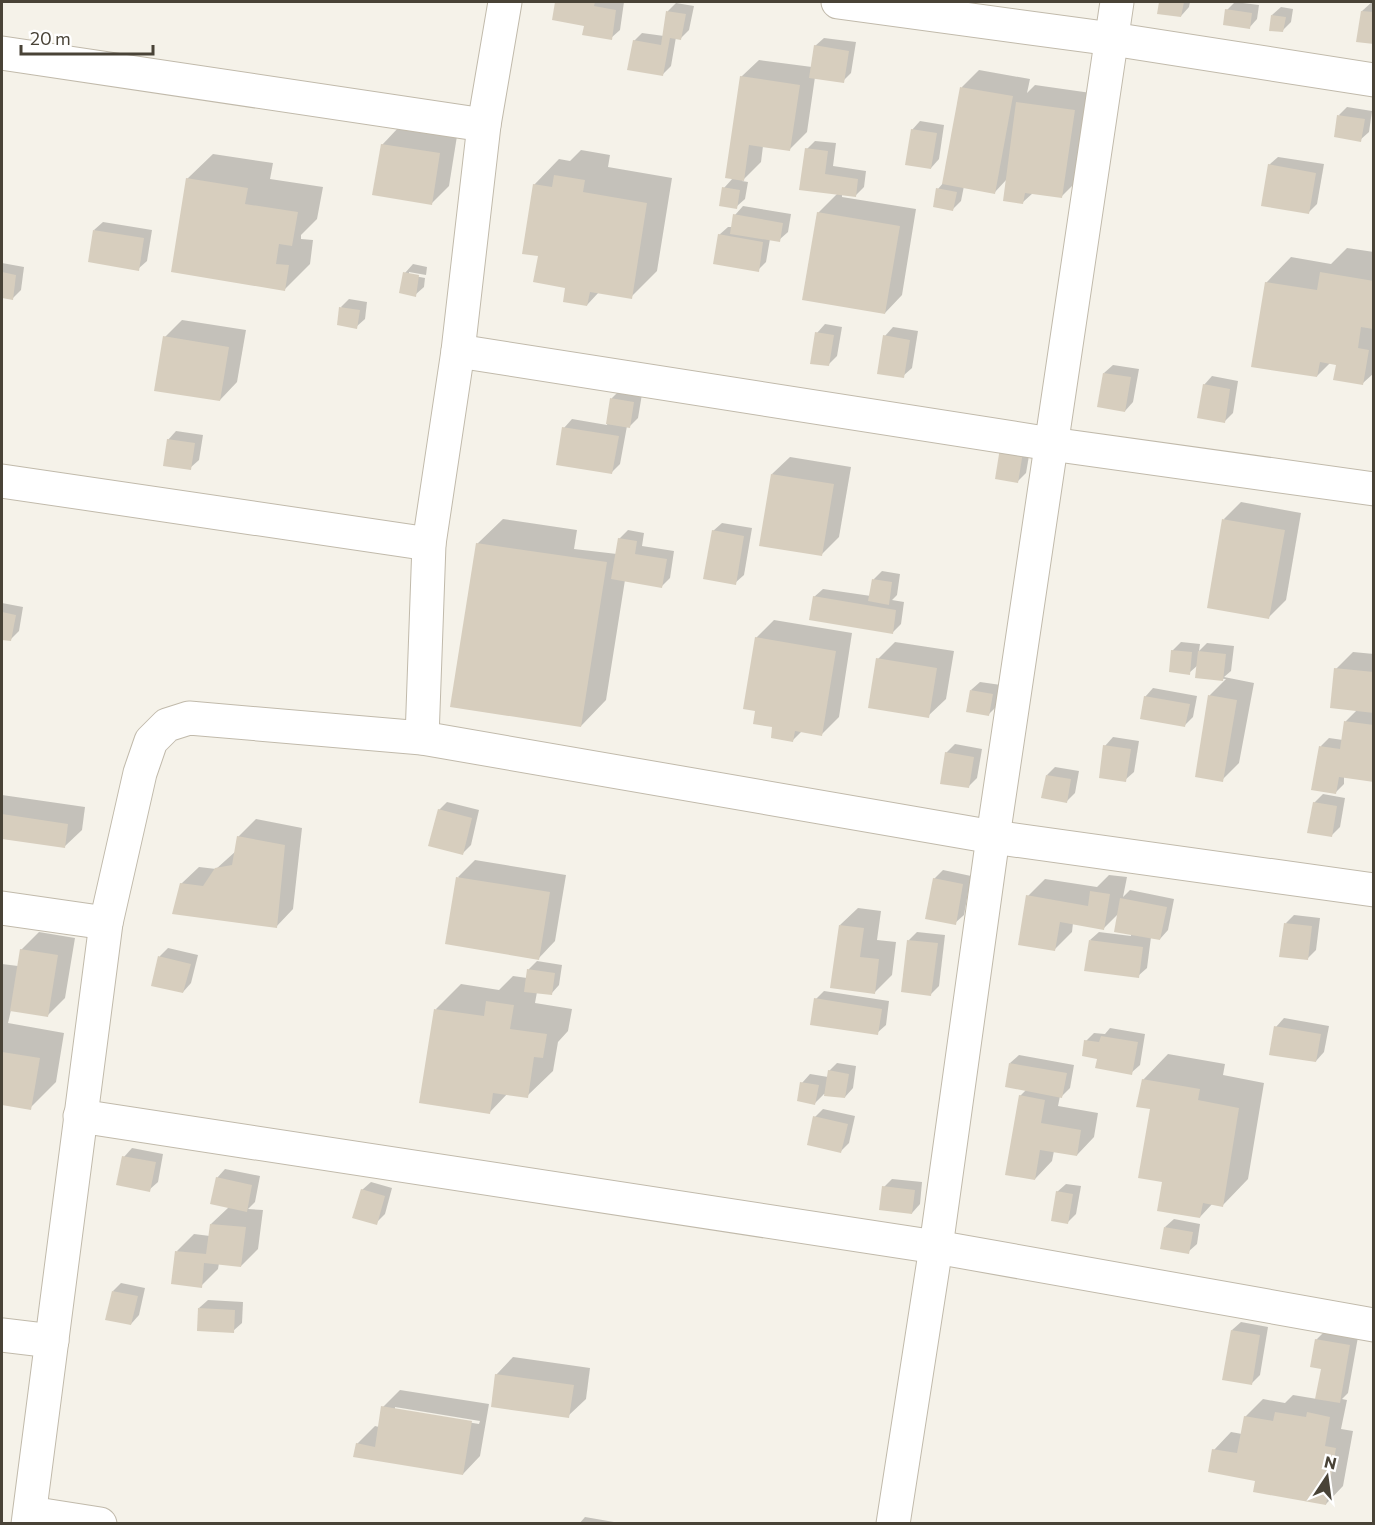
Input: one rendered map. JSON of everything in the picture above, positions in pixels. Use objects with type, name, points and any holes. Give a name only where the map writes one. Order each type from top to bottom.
[{"type":"street","points":[[422,738],[429,544],[458,351],[484,125],[505,2]]},
{"type":"street","points":[[838,2],[1112,39],[1374,80]]},
{"type":"street","points":[[892,1524],[936,1247],[993,837],[1118,2]]},
{"type":"street","points":[[2,53],[484,125]]},
{"type":"street","points":[[458,351],[1051,444],[1374,489]]},
{"type":"street","points":[[2,481],[429,544]]},
{"type":"street","points":[[100,1524],[29,1518],[106,923],[140,773],[151,741],[167,725],[189,718],[422,738],[993,837],[1374,890]]},
{"type":"street","points":[[2,908],[106,923]]},
{"type":"street","points":[[80,1116],[936,1247],[1374,1325]]},
{"type":"street","points":[[2,1335],[52,1341]]},
{"type":"building","points":[[555,2],[595,2],[594,6],[616,10],[612,40],[582,35],[584,26],[552,20]]},
{"type":"building","points":[[1159,2],[1184,2],[1181,17],[1157,14]]},
{"type":"building","points":[[1225,9],[1252,13],[1250,29],[1223,25]]},
{"type":"building","points":[[666,11],[686,14],[681,40],[670,38],[663,76],[627,70],[633,40],[661,45]]},
{"type":"building","points":[[1361,11],[1374,12],[1374,44],[1356,42]]},
{"type":"building","points":[[1271,15],[1286,17],[1283,32],[1269,31]]},
{"type":"building","points":[[814,45],[849,51],[844,83],[809,78]]},
{"type":"building","points":[[740,76],[800,85],[790,151],[749,145],[744,181],[725,178]]},
{"type":"building","points":[[960,87],[1013,96],[995,194],[942,184]]},
{"type":"building","points":[[1016,102],[1075,110],[1062,198],[1025,193],[1023,204],[1003,201]]},
{"type":"building","points":[[1337,115],[1365,119],[1361,142],[1334,137]]},
{"type":"building","points":[[911,129],[937,133],[931,169],[905,165]]},
{"type":"building","points":[[381,144],[440,153],[432,205],[372,195]]},
{"type":"building","points":[[805,148],[828,151],[825,174],[858,179],[856,197],[799,190]]},
{"type":"building","points":[[1268,164],[1316,173],[1309,214],[1261,206]]},
{"type":"building","points":[[554,175],[585,180],[583,192],[647,203],[632,299],[590,292],[587,306],[563,302],[565,288],[533,282],[538,256],[522,254],[533,184],[552,187]]},
{"type":"building","points":[[186,178],[248,188],[245,204],[298,212],[292,246],[279,244],[276,264],[289,265],[285,291],[171,272]]},
{"type":"building","points":[[722,187],[740,190],[737,209],[719,206]]},
{"type":"building","points":[[936,188],[957,192],[953,211],[933,207]]},
{"type":"building","points":[[817,212],[900,226],[885,314],[802,300]]},
{"type":"building","points":[[733,214],[783,223],[780,242],[730,234]]},
{"type":"building","points":[[93,230],[144,238],[139,271],[88,262]]},
{"type":"building","points":[[718,234],[763,242],[759,272],[713,264]]},
{"type":"building","points":[[2,272],[16,275],[13,300],[2,298]]},
{"type":"building","points":[[403,272],[419,275],[416,297],[399,293]]},
{"type":"building","points":[[1320,272],[1374,281],[1373,329],[1361,327],[1358,348],[1369,350],[1363,385],[1333,380],[1336,365],[1320,362],[1317,377],[1251,367],[1265,282],[1317,290]]},
{"type":"building","points":[[339,307],[360,310],[357,329],[337,325]]},
{"type":"building","points":[[815,332],[834,335],[829,366],[810,364]]},
{"type":"building","points":[[883,335],[910,340],[904,378],[877,374]]},
{"type":"building","points":[[163,336],[229,347],[220,401],[154,391]]},
{"type":"building","points":[[1103,373],[1131,377],[1125,412],[1097,407]]},
{"type":"building","points":[[1203,384],[1230,389],[1225,423],[1197,418]]},
{"type":"building","points":[[610,398],[634,402],[630,428],[606,424]]},
{"type":"building","points":[[562,427],[619,436],[612,474],[556,465]]},
{"type":"building","points":[[167,439],[195,443],[191,470],[163,466]]},
{"type":"building","points":[[1000,448],[1023,452],[1018,483],[995,479]]},
{"type":"building","points":[[771,474],[834,484],[822,556],[759,546]]},
{"type":"building","points":[[1222,519],[1285,530],[1269,619],[1207,608]]},
{"type":"building","points":[[712,530],[744,536],[736,585],[703,579]]},
{"type":"building","points":[[618,538],[637,541],[635,554],[667,559],[662,588],[611,579]]},
{"type":"building","points":[[476,543],[607,562],[581,727],[450,707]]},
{"type":"building","points":[[872,579],[892,582],[889,605],[868,601]]},
{"type":"building","points":[[813,596],[896,610],[893,634],[809,620]]},
{"type":"building","points":[[2,612],[16,615],[11,641],[2,640]]},
{"type":"building","points":[[755,637],[836,651],[822,736],[795,731],[793,742],[771,738],[772,727],[753,724],[755,711],[743,709]]},
{"type":"building","points":[[1171,650],[1192,652],[1190,675],[1169,672]]},
{"type":"building","points":[[1198,651],[1226,654],[1223,681],[1195,678]]},
{"type":"building","points":[[876,658],[937,668],[929,718],[868,708]]},
{"type":"building","points":[[1334,668],[1374,672],[1374,713],[1330,708]]},
{"type":"building","points":[[970,690],[993,694],[989,716],[966,712]]},
{"type":"building","points":[[1208,695],[1237,700],[1223,782],[1195,777]]},
{"type":"building","points":[[1144,696],[1190,704],[1185,727],[1140,719]]},
{"type":"building","points":[[1344,721],[1374,725],[1374,782],[1339,777],[1336,794],[1311,790],[1319,746],[1340,749]]},
{"type":"building","points":[[1103,745],[1131,749],[1126,782],[1099,778]]},
{"type":"building","points":[[945,752],[974,757],[969,788],[940,784]]},
{"type":"building","points":[[1046,775],[1071,779],[1067,803],[1041,798]]},
{"type":"building","points":[[1313,802],[1337,806],[1332,837],[1307,833]]},
{"type":"building","points":[[438,809],[472,818],[463,855],[428,846]]},
{"type":"building","points":[[2,814],[68,824],[65,848],[2,839]]},
{"type":"building","points":[[237,836],[285,845],[277,928],[172,914],[180,883],[203,886],[215,868],[232,865]]},
{"type":"building","points":[[456,877],[550,892],[539,960],[445,944]]},
{"type":"building","points":[[933,878],[963,884],[956,925],[925,919]]},
{"type":"building","points":[[1090,891],[1110,894],[1104,930],[1060,922],[1055,951],[1018,945],[1026,895],[1088,906]]},
{"type":"building","points":[[1120,898],[1167,907],[1160,940],[1114,932]]},
{"type":"building","points":[[1284,923],[1312,926],[1308,960],[1279,957]]},
{"type":"building","points":[[839,925],[864,928],[860,957],[879,959],[875,994],[830,988]]},
{"type":"building","points":[[907,940],[938,943],[931,996],[901,992]]},
{"type":"building","points":[[1089,940],[1143,947],[1139,978],[1084,971]]},
{"type":"building","points":[[20,949],[58,955],[48,1017],[10,1011]]},
{"type":"building","points":[[158,956],[191,964],[183,993],[151,986]]},
{"type":"building","points":[[527,969],[555,973],[552,995],[524,992]]},
{"type":"building","points":[[814,998],[882,1009],[878,1035],[810,1025]]},
{"type":"building","points":[[486,1001],[514,1005],[510,1029],[547,1034],[543,1058],[534,1057],[528,1098],[493,1093],[490,1114],[419,1103],[434,1009],[484,1016]]},
{"type":"building","points":[[1274,1026],[1321,1034],[1316,1062],[1269,1055]]},
{"type":"building","points":[[1101,1036],[1138,1042],[1132,1075],[1095,1068],[1097,1059],[1082,1056],[1084,1040],[1099,1042]]},
{"type":"building","points":[[2,1052],[40,1058],[31,1110],[2,1105]]},
{"type":"building","points":[[1009,1063],[1067,1073],[1062,1098],[1005,1087]]},
{"type":"building","points":[[828,1070],[849,1074],[845,1098],[824,1096]]},
{"type":"building","points":[[1142,1079],[1200,1089],[1198,1100],[1239,1108],[1223,1207],[1203,1203],[1200,1218],[1157,1211],[1162,1182],[1138,1178],[1150,1109],[1136,1107]]},
{"type":"building","points":[[800,1082],[819,1085],[815,1105],[797,1101]]},
{"type":"building","points":[[1019,1095],[1045,1100],[1041,1123],[1081,1130],[1077,1156],[1040,1150],[1035,1180],[1005,1175]]},
{"type":"building","points":[[813,1116],[848,1124],[841,1153],[807,1145]]},
{"type":"building","points":[[122,1156],[156,1162],[150,1192],[116,1185]]},
{"type":"building","points":[[216,1177],[252,1185],[247,1212],[210,1204]]},
{"type":"building","points":[[882,1186],[915,1190],[912,1214],[879,1210]]},
{"type":"building","points":[[361,1189],[385,1196],[377,1225],[352,1218]]},
{"type":"building","points":[[1056,1191],[1073,1194],[1068,1224],[1051,1221]]},
{"type":"building","points":[[210,1224],[246,1227],[241,1267],[204,1263],[202,1288],[171,1284],[175,1251],[206,1254]]},
{"type":"building","points":[[1164,1227],[1193,1232],[1189,1254],[1160,1249]]},
{"type":"building","points":[[112,1291],[138,1296],[131,1325],[105,1320]]},
{"type":"building","points":[[198,1308],[235,1310],[234,1333],[197,1331]]},
{"type":"building","points":[[1231,1330],[1260,1335],[1252,1385],[1222,1380]]},
{"type":"building","points":[[1315,1339],[1350,1345],[1340,1403],[1315,1399],[1321,1369],[1310,1367]]},
{"type":"building","points":[[495,1374],[574,1385],[569,1418],[491,1407]]},
{"type":"building","points":[[381,1406],[472,1421],[463,1475],[353,1457],[356,1443],[375,1447]]},
{"type":"building","points":[[1275,1412],[1306,1417],[1307,1412],[1330,1417],[1325,1446],[1336,1448],[1326,1505],[1253,1492],[1255,1481],[1208,1472],[1212,1449],[1237,1453],[1244,1416],[1273,1421]]}]
